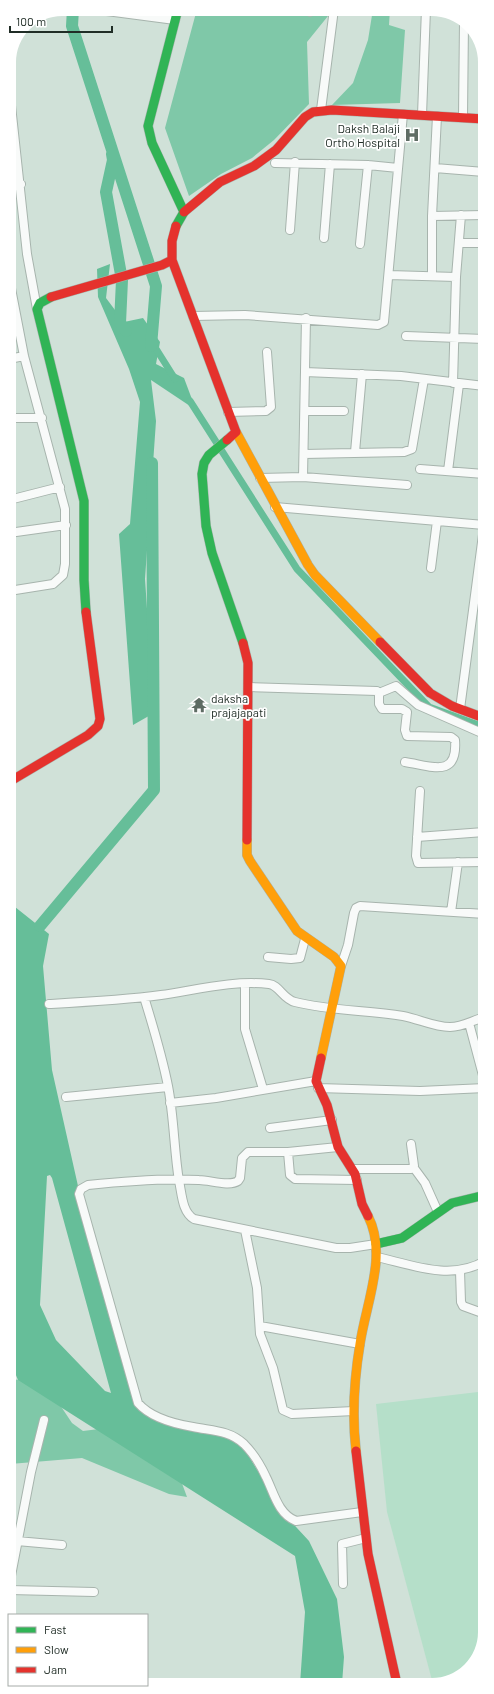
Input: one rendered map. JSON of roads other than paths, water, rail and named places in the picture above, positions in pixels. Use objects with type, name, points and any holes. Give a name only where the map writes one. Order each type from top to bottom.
[{"type":"street","points":[[155,16],[175,20]]},
{"type":"street","points":[[176,16],[148,126],[152,143],[184,212]]},
{"type":"street","points":[[321,110],[333,16]]},
{"type":"street","points":[[422,115],[426,16]]},
{"type":"street","points":[[463,117],[464,29]]},
{"type":"street","points":[[478,118],[321,110],[313,112],[305,117],[276,150],[267,157],[254,166],[220,182],[184,212],[174,227],[171,239],[172,260],[228,412],[234,435],[260,478],[308,565],[315,575],[430,693],[439,700],[478,716]]},
{"type":"street","points":[[193,316],[228,315],[306,318],[382,324],[386,319],[403,114]]},
{"type":"street","points":[[432,276],[432,216],[437,116]]},
{"type":"street","points":[[16,144],[27,254],[37,309],[84,501],[87,528],[85,594],[92,668],[100,719],[98,726],[88,735],[16,778]]},
{"type":"street","points":[[275,162],[368,165],[398,168]]},
{"type":"street","points":[[290,230],[295,162]]},
{"type":"street","points":[[324,238],[330,164]]},
{"type":"street","points":[[360,244],[368,165]]},
{"type":"street","points":[[435,168],[478,172]]},
{"type":"street","points":[[16,185],[21,184]]},
{"type":"street","points":[[432,216],[478,215]]},
{"type":"street","points":[[448,471],[456,384],[454,337],[456,277],[461,216]]},
{"type":"street","points":[[459,243],[478,243]]},
{"type":"street","points":[[37,309],[45,300],[80,287],[162,265],[172,260]]},
{"type":"street","points":[[389,275],[456,277]]},
{"type":"street","points":[[16,314],[24,356],[60,487],[66,525],[66,564],[63,575],[58,581],[45,585],[16,589]]},
{"type":"street","points":[[303,477],[306,318]]},
{"type":"street","points":[[406,336],[478,339]]},
{"type":"street","points":[[228,412],[266,410],[271,407],[267,352]]},
{"type":"street","points":[[16,358],[24,356]]},
{"type":"street","points":[[305,372],[362,374],[478,386]]},
{"type":"street","points":[[355,452],[362,374]]},
{"type":"street","points":[[304,454],[404,452],[412,449],[424,379]]},
{"type":"street","points":[[305,411],[344,411]]},
{"type":"street","points":[[16,418],[42,418]]},
{"type":"street","points":[[234,435],[217,448],[204,463],[202,474],[208,538],[246,652],[249,687],[247,855],[293,925],[305,939],[333,956],[339,961],[341,966]]},
{"type":"street","points":[[420,469],[478,474]]},
{"type":"street","points":[[260,478],[303,477],[407,485]]},
{"type":"street","points":[[16,498],[60,487]]},
{"type":"street","points":[[275,507],[478,525]]},
{"type":"street","points":[[431,568],[437,521]]},
{"type":"street","points":[[16,533],[66,525]]},
{"type":"street","points":[[460,709],[464,667],[478,594]]},
{"type":"street","points":[[249,687],[373,690],[379,692],[396,686],[418,705],[478,731]]},
{"type":"street","points":[[379,692],[379,704],[382,709],[402,709],[407,712],[405,730],[407,736],[451,737],[455,740],[453,761],[448,766],[439,767],[405,762]]},
{"type":"street","points":[[420,791],[416,856],[418,863],[478,862]]},
{"type":"street","points":[[417,837],[478,832]]},
{"type":"street","points":[[451,912],[458,862]]},
{"type":"street","points":[[396,1678],[381,1617],[366,1538],[362,1512],[354,1411],[354,1392],[360,1344],[377,1257],[374,1228],[362,1204],[352,1169],[338,1147],[327,1105],[317,1084],[341,966],[348,945],[356,908],[360,906],[478,914]]},
{"type":"street","points":[[268,957],[291,960],[300,958],[305,939]]},
{"type":"street","points":[[49,1004],[144,997],[245,984],[272,985],[283,996],[291,1000],[332,1009],[405,1017],[436,1025],[450,1027],[478,1019]]},
{"type":"street","points":[[245,984],[245,1028],[263,1089]]},
{"type":"street","points":[[144,997],[153,1026],[168,1087],[179,1179],[185,1210],[189,1216],[194,1219],[336,1248],[350,1248],[402,1238],[452,1203],[478,1197]]},
{"type":"street","points":[[469,1023],[478,1057]]},
{"type":"street","points":[[170,1103],[216,1098],[263,1089],[317,1084],[414,1091],[478,1088]]},
{"type":"street","points":[[66,1097],[168,1087]]},
{"type":"street","points":[[270,1128],[332,1120]]},
{"type":"street","points":[[410,1144],[414,1168],[425,1183],[438,1212]]},
{"type":"street","points":[[338,1147],[288,1152],[248,1152],[242,1158],[240,1178],[236,1183],[179,1179],[145,1179],[88,1185],[81,1189],[79,1194],[138,1403],[149,1412],[172,1421],[193,1427],[221,1431],[233,1436],[243,1444],[254,1458],[266,1476],[282,1511],[288,1518],[296,1520],[362,1512]]},
{"type":"street","points":[[288,1152],[290,1175],[295,1179],[356,1180]]},
{"type":"street","points":[[352,1169],[414,1168]]},
{"type":"street","points":[[245,1230],[257,1288],[262,1344],[273,1368],[281,1405],[286,1414],[354,1411]]},
{"type":"street","points":[[377,1257],[439,1271],[460,1271],[478,1264]]},
{"type":"street","points":[[460,1271],[461,1302],[463,1306],[478,1311]]},
{"type":"street","points":[[260,1326],[360,1344]]},
{"type":"street","points":[[16,1547],[31,1472],[44,1420]]},
{"type":"street","points":[[343,1584],[342,1544],[366,1538]]},
{"type":"street","points":[[17,1541],[62,1545]]},
{"type":"street","points":[[16,1590],[94,1592]]},
{"type":"waterway","points":[[73,16],[72,26],[156,286],[151,346]]},
{"type":"waterway","points":[[112,154],[113,160],[106,192],[122,280],[120,323],[126,331]]},
{"type":"waterway","points":[[153,344],[175,379]]},
{"type":"waterway","points":[[190,401],[297,569],[429,707],[478,725]]},
{"type":"waterway","points":[[40,926],[154,790],[152,463]]},
{"type":"place","name":"Daksh Balaji Ortho Hospital","points":[[412,135]]},
{"type":"place","name":"daksha prajajapati","points":[[199,705]]}]
